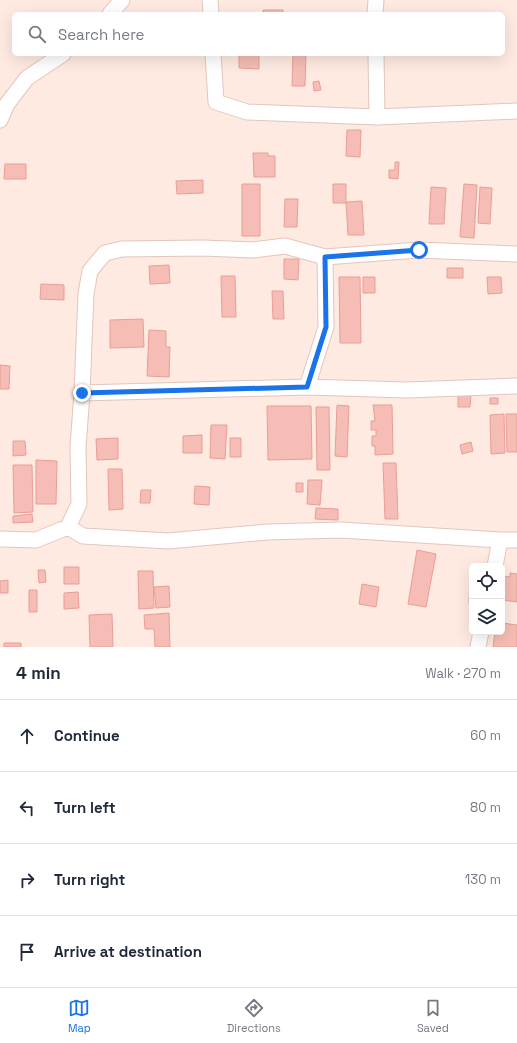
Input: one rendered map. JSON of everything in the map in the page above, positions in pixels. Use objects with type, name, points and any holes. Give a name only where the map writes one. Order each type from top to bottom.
[{"type":"street","points":[[112,12],[122,0]]},
{"type":"street","points":[[210,0],[211,12]]},
{"type":"street","points":[[375,12],[376,0]]},
{"type":"street","points":[[0,120],[7,104],[27,78],[61,56]]},
{"type":"street","points":[[213,56],[216,102],[247,112],[377,117],[517,111]]},
{"type":"street","points":[[376,56],[377,117]]},
{"type":"street","points":[[0,539],[36,540],[68,528],[79,504],[78,447],[86,294],[90,271],[105,253],[122,249],[203,248],[253,250],[284,246],[325,257],[419,250],[517,254]]},
{"type":"street","points":[[307,387],[326,327],[325,257]]},
{"type":"street","points":[[82,393],[307,387],[407,390],[517,386]]},
{"type":"street","points":[[68,528],[83,536],[168,541],[268,532],[341,530],[517,540]]},
{"type":"street","points":[[496,563],[500,540]]},
{"type":"street","points":[[478,647],[480,635]]},
{"type":"building","points":[[263,10],[283,10],[283,12],[263,12]]},
{"type":"building","points":[[239,56],[259,56],[259,69],[239,68]]},
{"type":"building","points":[[293,56],[306,56],[305,86],[292,86]]},
{"type":"building","points":[[319,81],[321,90],[314,91],[313,82]]},
{"type":"building","points":[[347,130],[361,130],[360,157],[346,156]]},
{"type":"building","points":[[253,153],[268,153],[268,156],[275,156],[275,177],[254,177]]},
{"type":"building","points":[[395,162],[399,162],[398,179],[389,178],[389,170],[395,170]]},
{"type":"building","points":[[5,164],[26,164],[26,179],[4,179]]},
{"type":"building","points":[[203,180],[203,193],[177,194],[176,181]]},
{"type":"building","points":[[242,184],[260,184],[260,236],[242,236]]},
{"type":"building","points":[[333,184],[346,184],[346,203],[333,203]]},
{"type":"building","points":[[464,184],[477,185],[474,238],[460,237]]},
{"type":"building","points":[[431,187],[446,188],[444,224],[429,224]]},
{"type":"building","points":[[480,187],[492,188],[490,224],[478,223]]},
{"type":"building","points":[[285,199],[298,199],[297,227],[284,227]]},
{"type":"building","points":[[362,201],[364,235],[348,235],[346,202]]},
{"type":"building","points":[[284,259],[299,259],[298,280],[284,279]]},
{"type":"building","points":[[169,265],[170,283],[150,284],[149,266]]},
{"type":"building","points":[[447,268],[463,268],[463,278],[447,278]]},
{"type":"building","points":[[221,276],[235,276],[236,317],[222,317]]},
{"type":"building","points":[[339,277],[360,277],[361,343],[340,343]]},
{"type":"building","points":[[363,277],[375,277],[375,293],[363,293]]},
{"type":"building","points":[[487,277],[501,277],[502,293],[488,294]]},
{"type":"building","points":[[41,284],[64,285],[64,300],[40,299]]},
{"type":"building","points":[[272,291],[283,291],[284,319],[273,319]]},
{"type":"building","points":[[143,319],[144,347],[110,348],[110,320]]},
{"type":"building","points":[[149,330],[166,331],[166,347],[170,347],[169,377],[147,376]]},
{"type":"building","points":[[0,365],[10,366],[9,389],[0,389]]},
{"type":"building","points":[[458,395],[471,395],[470,407],[458,407]]},
{"type":"building","points":[[490,398],[498,398],[498,404],[490,404]]},
{"type":"building","points":[[337,405],[349,406],[347,457],[335,456]]},
{"type":"building","points":[[373,405],[392,405],[393,454],[375,455],[375,446],[372,446],[372,436],[376,436],[376,430],[371,430],[371,421],[375,421]]},
{"type":"building","points":[[267,406],[311,406],[312,459],[268,460]]},
{"type":"building","points":[[316,407],[329,407],[330,470],[317,470]]},
{"type":"building","points":[[504,414],[505,453],[491,454],[490,415]]},
{"type":"building","points":[[506,414],[517,414],[517,452],[507,452]]},
{"type":"building","points":[[211,425],[227,425],[225,459],[210,458]]},
{"type":"building","points":[[202,435],[202,453],[183,453],[183,436]]},
{"type":"building","points":[[118,438],[118,459],[97,460],[96,439]]},
{"type":"building","points":[[230,438],[241,438],[241,457],[230,457]]},
{"type":"building","points":[[13,441],[25,441],[26,455],[13,456]]},
{"type":"building","points":[[471,442],[473,451],[462,454],[460,445]]},
{"type":"building","points":[[36,460],[57,461],[56,504],[36,504]]},
{"type":"building","points":[[383,463],[396,463],[398,519],[385,519]]},
{"type":"building","points":[[13,465],[32,465],[33,512],[14,513]]},
{"type":"building","points":[[108,469],[122,469],[123,509],[109,510]]},
{"type":"building","points":[[308,480],[322,480],[320,505],[307,504]]},
{"type":"building","points":[[296,483],[303,483],[303,492],[296,492]]},
{"type":"building","points":[[195,486],[210,487],[209,505],[194,504]]},
{"type":"building","points":[[141,490],[151,490],[150,503],[140,503]]},
{"type":"building","points":[[316,508],[338,509],[338,520],[315,519]]},
{"type":"building","points":[[32,514],[33,522],[13,523],[13,516]]},
{"type":"building","points":[[417,550],[436,554],[426,607],[408,604]]},
{"type":"building","points":[[64,567],[79,567],[79,584],[64,584]]},
{"type":"building","points":[[38,570],[45,570],[46,582],[39,583]]},
{"type":"building","points":[[138,571],[153,571],[154,608],[139,609]]},
{"type":"building","points":[[510,573],[517,574],[517,602],[505,600],[505,576],[510,577]]},
{"type":"building","points":[[8,580],[8,593],[0,593],[0,581]]},
{"type":"building","points":[[362,584],[379,587],[376,607],[359,604]]},
{"type":"building","points":[[169,586],[170,607],[156,608],[154,587]]},
{"type":"building","points":[[29,590],[37,590],[37,612],[29,612]]},
{"type":"building","points":[[78,592],[79,608],[64,609],[64,593]]},
{"type":"building","points":[[169,613],[170,647],[155,647],[154,629],[145,629],[144,615]]},
{"type":"building","points":[[112,614],[113,647],[90,647],[89,615]]},
{"type":"building","points":[[505,623],[517,625],[517,647],[493,647],[495,635],[505,635]]},
{"type":"building","points":[[4,643],[21,643],[21,647],[4,647]]},
{"type":"route","points":[[82,393],[307,387],[326,327],[325,257],[419,250]]}]
